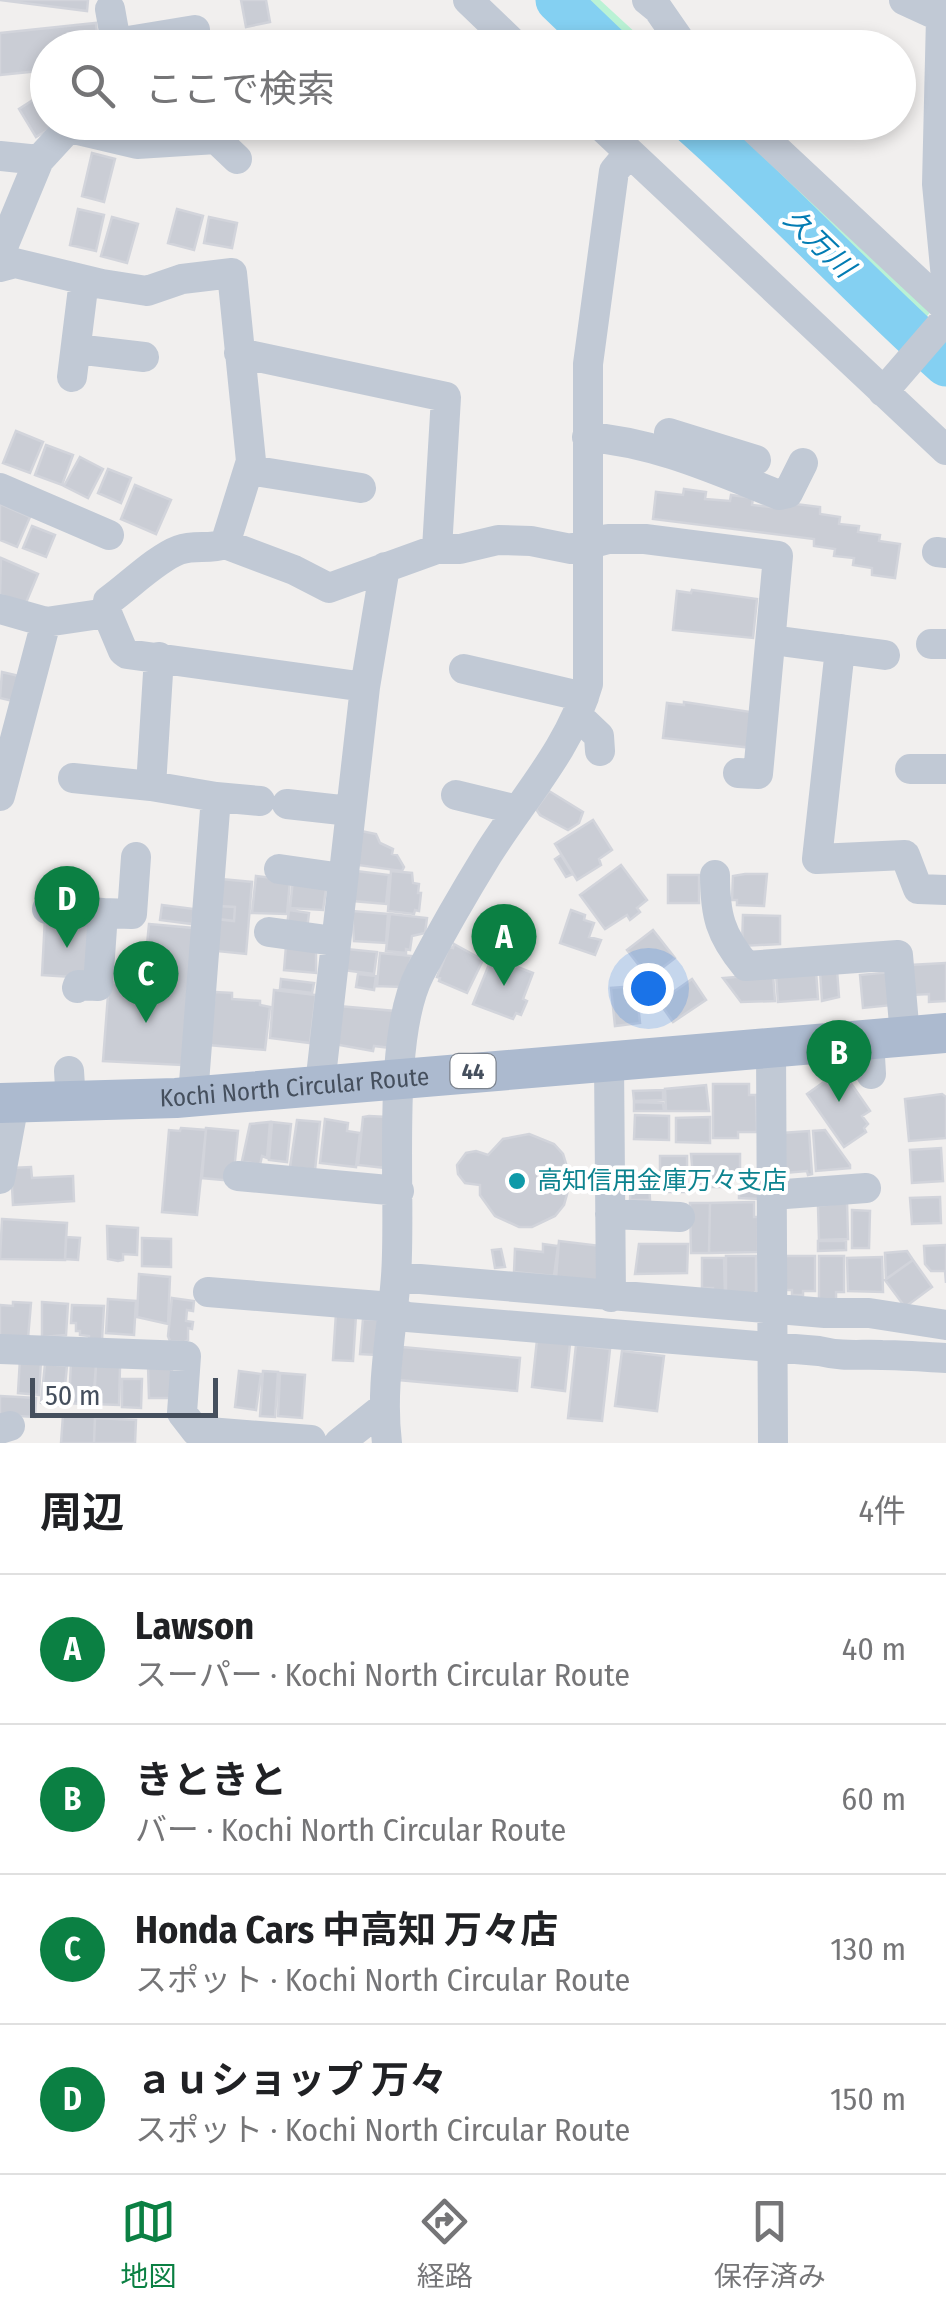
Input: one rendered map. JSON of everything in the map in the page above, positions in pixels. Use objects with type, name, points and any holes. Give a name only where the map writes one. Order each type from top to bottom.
[{"type":"main road","name":"Kochi North Circular Route","points":[[7,1103],[70,1087],[193,1096],[771,1047],[881,1049],[946,1032]]},
{"type":"street","points":[[468,0],[499,30]]},
{"type":"street","points":[[647,0],[673,30]]},
{"type":"street","points":[[904,0],[943,10],[937,184],[946,278]]},
{"type":"street","points":[[110,8],[114,30]]},
{"type":"street","points":[[0,254],[39,160],[58,140]]},
{"type":"street","points":[[123,140],[137,144],[200,140]]},
{"type":"street","points":[[217,140],[237,159]]},
{"type":"street","points":[[617,140],[889,383],[946,450]]},
{"type":"street","points":[[764,140],[945,316],[889,383]]},
{"type":"street","points":[[387,1443],[382,1408],[396,1278],[400,1077],[406,1016],[418,976],[489,853],[548,768],[581,706],[588,684],[588,364],[614,171],[629,152]]},
{"type":"street","points":[[0,156],[39,160]]},
{"type":"street","points":[[0,268],[15,263],[147,290],[182,279],[232,274],[251,461],[225,544]]},
{"type":"street","points":[[84,280],[74,363],[144,357]]},
{"type":"street","points":[[239,353],[446,397],[436,549]]},
{"type":"street","points":[[587,427],[662,430],[756,460]]},
{"type":"street","points":[[587,427],[662,450],[778,495],[788,493],[804,463]]},
{"type":"street","points":[[249,470],[361,488]]},
{"type":"street","points":[[0,488],[110,534]]},
{"type":"street","points":[[365,688],[123,651],[107,613],[108,601],[175,550],[194,546],[212,549],[225,544],[294,570],[328,588],[436,549],[460,549],[498,540],[531,541],[571,549],[608,538],[666,540],[778,556],[760,667],[758,774],[738,774]]},
{"type":"street","points":[[320,1085],[365,688],[385,567]]},
{"type":"street","points":[[0,609],[46,622],[107,613]]},
{"type":"street","points":[[0,796],[46,622]]},
{"type":"street","points":[[786,642],[884,655]]},
{"type":"street","points":[[840,649],[817,859],[905,855],[918,889],[946,890]]},
{"type":"street","points":[[150,786],[159,657]]},
{"type":"street","points":[[464,668],[581,706],[599,736],[600,751]]},
{"type":"street","points":[[910,770],[946,769]]},
{"type":"street","points":[[73,778],[350,811]]},
{"type":"street","points":[[456,794],[518,810]]},
{"type":"street","points":[[193,1096],[216,797]]},
{"type":"street","points":[[47,909],[132,914],[136,857]]},
{"type":"street","points":[[278,870],[342,878]]},
{"type":"street","points":[[715,875],[715,909],[727,944],[746,966],[898,955],[881,1049]]},
{"type":"street","points":[[78,988],[78,984],[98,986],[104,913]]},
{"type":"street","points":[[269,932],[334,942]]},
{"type":"street","points":[[771,1047],[773,1443]]},
{"type":"street","points":[[609,1062],[611,1297]]},
{"type":"street","points":[[0,1179],[7,1103]]},
{"type":"street","points":[[238,1176],[399,1191]]},
{"type":"street","points":[[772,1194],[866,1188]]},
{"type":"street","points":[[610,1214],[680,1216]]},
{"type":"street","points":[[396,1278],[869,1314],[946,1325]]},
{"type":"street","points":[[208,1292],[380,1306],[407,1317],[862,1358],[877,1354],[946,1358]]},
{"type":"street","points":[[0,1348],[186,1356],[182,1413],[196,1437],[325,1442],[382,1408]]},
{"type":"green space","points":[[578,0],[600,0],[633,30],[612,30]]},
{"type":"green space","points":[[729,140],[750,140],[931,311],[921,324],[900,302],[883,297],[852,258],[757,161]]},
{"type":"building","points":[[0,0],[88,0],[87,11]]},
{"type":"building","points":[[241,0],[266,0],[270,22],[246,27]]},
{"type":"building","points":[[96,23],[97,30],[30,30],[30,72],[0,75],[0,33]]},
{"type":"building","points":[[30,102],[30,127],[19,109]]},
{"type":"building","points":[[92,153],[115,159],[104,202],[82,196]]},
{"type":"building","points":[[78,209],[104,215],[96,251],[70,245]]},
{"type":"building","points":[[177,209],[203,216],[194,250],[168,243]]},
{"type":"building","points":[[112,217],[138,224],[127,263],[101,256]]},
{"type":"building","points":[[209,217],[237,223],[232,248],[204,243]]},
{"type":"building","points":[[16,431],[43,442],[30,473],[3,463]]},
{"type":"building","points":[[46,445],[73,455],[62,485],[35,475]]},
{"type":"building","points":[[80,457],[103,469],[88,498],[64,486]]},
{"type":"building","points":[[108,469],[131,478],[121,503],[98,493]]},
{"type":"building","points":[[135,485],[171,500],[156,534],[121,519]]},
{"type":"building","points":[[684,489],[706,492],[705,499],[730,501],[731,495],[753,498],[752,505],[779,508],[779,502],[820,507],[820,514],[840,517],[839,524],[859,526],[858,532],[880,535],[879,541],[900,544],[895,578],[872,575],[872,568],[853,565],[854,558],[834,556],[835,549],[814,546],[814,539],[653,519],[656,492],[683,495]]},
{"type":"building","points":[[0,504],[30,517],[17,547],[0,540]]},
{"type":"building","points":[[32,526],[55,535],[46,557],[23,548]]},
{"type":"building","points":[[1,558],[38,574],[25,605],[0,594]]},
{"type":"building","points":[[677,591],[757,599],[753,638],[673,630]]},
{"type":"building","points":[[2,672],[19,676],[13,701],[0,698]]},
{"type":"building","points":[[667,703],[757,713],[753,748],[663,738]]},
{"type":"building","points":[[549,791],[583,812],[579,823],[568,830],[540,815],[536,809]]},
{"type":"building","points":[[593,820],[612,850],[599,859],[601,865],[577,880],[555,844]]},
{"type":"building","points":[[361,831],[376,834],[380,843],[393,849],[392,854],[404,867],[402,871],[358,865]]},
{"type":"building","points":[[561,855],[573,874],[566,877],[555,859]]},
{"type":"building","points":[[621,865],[647,900],[630,920],[627,915],[605,929],[580,895]]},
{"type":"building","points":[[356,871],[389,875],[386,904],[353,901]]},
{"type":"building","points":[[391,871],[412,873],[413,883],[419,884],[421,893],[419,911],[388,911]]},
{"type":"building","points":[[767,874],[764,906],[737,905],[737,900],[732,900],[733,876]]},
{"type":"building","points":[[668,875],[699,875],[699,903],[668,903]]},
{"type":"building","points":[[256,876],[290,880],[287,914],[252,913]]},
{"type":"building","points":[[221,879],[252,882],[246,954],[216,951],[218,919],[234,921],[235,907],[219,906]]},
{"type":"building","points":[[293,880],[326,889],[323,910],[290,908]]},
{"type":"building","points":[[162,905],[194,909],[192,924],[160,920]]},
{"type":"building","points":[[217,906],[235,907],[234,921],[215,919]]},
{"type":"building","points":[[289,910],[309,913],[307,929],[287,926]]},
{"type":"building","points":[[571,910],[594,923],[589,937],[601,940],[595,955],[560,943]]},
{"type":"building","points":[[352,911],[388,914],[386,943],[354,941]]},
{"type":"building","points":[[390,914],[427,918],[425,933],[412,936],[406,953],[386,951]]},
{"type":"building","points":[[743,915],[780,916],[780,944],[742,946]]},
{"type":"building","points":[[45,918],[92,921],[88,978],[42,975]]},
{"type":"building","points":[[149,924],[193,928],[182,1065],[103,1061],[109,982],[143,986]]},
{"type":"building","points":[[653,930],[675,958],[649,978],[627,950]]},
{"type":"building","points":[[454,944],[483,960],[467,993],[437,977],[449,947]]},
{"type":"building","points":[[286,946],[316,950],[316,973],[284,970]]},
{"type":"building","points":[[346,949],[377,952],[374,974],[343,970]]},
{"type":"building","points":[[380,953],[412,956],[402,987],[377,986]]},
{"type":"building","points":[[492,957],[533,973],[521,1015],[516,1013],[513,1019],[473,1004]]},
{"type":"building","points":[[946,963],[946,1001],[929,1002],[929,994],[912,995],[910,965]]},
{"type":"building","points":[[837,970],[839,997],[822,1001],[820,971]]},
{"type":"building","points":[[816,971],[818,999],[778,1002],[776,974]]},
{"type":"building","points":[[891,972],[893,1005],[863,1008],[860,975]]},
{"type":"building","points":[[358,974],[376,976],[374,990],[356,987]]},
{"type":"building","points":[[773,974],[775,1001],[741,1002],[723,978]]},
{"type":"building","points":[[281,979],[314,983],[312,993],[280,989]]},
{"type":"building","points":[[692,979],[706,1000],[673,1022],[659,1002]]},
{"type":"building","points":[[636,986],[640,1023],[615,1026],[611,988]]},
{"type":"building","points":[[274,990],[316,995],[310,1043],[270,1038]]},
{"type":"building","points":[[215,992],[232,993],[232,999],[260,1001],[260,1005],[270,1007],[265,1050],[209,1045]]},
{"type":"building","points":[[338,1006],[395,1011],[391,1048],[374,1046],[373,1051],[334,1044]]},
{"type":"building","points":[[835,1074],[841,1084],[848,1079],[870,1111],[862,1116],[868,1124],[866,1132],[844,1147],[807,1094]]},
{"type":"building","points":[[713,1084],[749,1084],[749,1095],[756,1095],[757,1132],[738,1132],[738,1138],[713,1138]]},
{"type":"building","points":[[706,1085],[709,1111],[666,1111],[665,1089]]},
{"type":"building","points":[[663,1090],[663,1100],[634,1101],[633,1091]]},
{"type":"building","points":[[942,1094],[946,1097],[946,1138],[909,1141],[905,1099]]},
{"type":"building","points":[[634,1102],[663,1103],[664,1111],[634,1111]]},
{"type":"building","points":[[635,1115],[669,1116],[669,1140],[634,1139]]},
{"type":"building","points":[[363,1117],[387,1117],[386,1168],[358,1165]]},
{"type":"building","points":[[710,1117],[710,1143],[676,1142],[676,1118]]},
{"type":"building","points":[[325,1119],[348,1123],[347,1131],[360,1133],[356,1167],[320,1163]]},
{"type":"building","points":[[297,1120],[320,1122],[315,1170],[290,1167]]},
{"type":"building","points":[[270,1122],[267,1158],[262,1156],[260,1165],[242,1161],[250,1124]]},
{"type":"building","points":[[272,1122],[291,1124],[287,1162],[269,1160]]},
{"type":"building","points":[[206,1128],[238,1131],[233,1181],[202,1178]]},
{"type":"building","points":[[169,1130],[206,1130],[197,1215],[162,1212]]},
{"type":"building","points":[[825,1130],[850,1168],[816,1171],[813,1131]]},
{"type":"building","points":[[809,1131],[812,1174],[785,1173],[782,1133]]},
{"type":"building","name":"高知信用金庫万々支店","points":[[529,1134],[554,1144],[563,1154],[571,1180],[564,1205],[555,1216],[532,1227],[519,1227],[495,1216],[480,1195],[480,1185],[465,1183],[457,1165],[466,1153],[488,1155],[503,1139]]},
{"type":"building","points":[[941,1148],[943,1181],[912,1183],[910,1150]]},
{"type":"building","points":[[691,1154],[740,1154],[740,1179],[730,1179],[730,1187],[694,1187]]},
{"type":"building","points":[[660,1156],[687,1156],[687,1192],[660,1192]]},
{"type":"building","points":[[31,1167],[32,1178],[73,1176],[74,1201],[13,1205],[11,1168]]},
{"type":"building","points":[[631,1183],[649,1183],[650,1200],[630,1200]]},
{"type":"building","points":[[739,1188],[759,1188],[759,1199],[739,1198]]},
{"type":"building","points":[[940,1197],[941,1223],[912,1224],[910,1198]]},
{"type":"building","points":[[754,1202],[758,1252],[709,1253],[710,1203]]},
{"type":"building","points":[[847,1202],[848,1239],[819,1240],[818,1206]]},
{"type":"building","points":[[690,1203],[710,1203],[709,1253],[691,1253]]},
{"type":"building","points":[[852,1210],[870,1211],[869,1248],[852,1248]]},
{"type":"building","points":[[2,1219],[67,1223],[65,1260],[0,1259]]},
{"type":"building","points":[[107,1226],[138,1228],[137,1255],[123,1254],[123,1260],[118,1261],[108,1259]]},
{"type":"building","points":[[66,1237],[80,1238],[78,1260],[65,1259]]},
{"type":"building","points":[[142,1238],[171,1239],[171,1267],[142,1266]]},
{"type":"building","points":[[559,1241],[601,1246],[598,1281],[556,1278]]},
{"type":"building","points":[[818,1241],[846,1241],[846,1250],[818,1251]]},
{"type":"building","points":[[543,1244],[558,1246],[554,1276],[514,1272],[515,1249],[543,1252]]},
{"type":"building","points":[[639,1244],[688,1244],[687,1273],[635,1274]]},
{"type":"building","points":[[946,1245],[946,1283],[945,1271],[931,1271],[925,1264],[924,1246]]},
{"type":"building","points":[[501,1249],[505,1267],[495,1268],[492,1250]]},
{"type":"building","points":[[907,1251],[913,1260],[886,1279],[885,1253]]},
{"type":"building","points":[[726,1256],[756,1256],[753,1295],[726,1295]]},
{"type":"building","points":[[785,1256],[815,1256],[815,1291],[792,1295],[792,1290],[786,1290]]},
{"type":"building","points":[[819,1256],[844,1256],[844,1292],[836,1292],[836,1304],[819,1304]]},
{"type":"building","points":[[882,1257],[883,1292],[848,1291],[847,1258]]},
{"type":"building","points":[[702,1258],[724,1258],[725,1295],[713,1295],[713,1288],[702,1288]]},
{"type":"building","points":[[913,1260],[932,1287],[905,1307],[885,1280]]},
{"type":"building","points":[[139,1274],[170,1277],[168,1324],[137,1317]]},
{"type":"building","points":[[172,1298],[194,1301],[193,1311],[187,1310],[186,1321],[193,1322],[192,1329],[188,1328],[188,1340],[184,1342],[170,1341],[168,1336]]},
{"type":"building","points":[[108,1299],[136,1301],[134,1335],[106,1333]]},
{"type":"building","points":[[13,1302],[31,1303],[28,1338],[0,1339],[0,1305],[13,1306]]},
{"type":"building","points":[[42,1302],[68,1304],[66,1335],[42,1337]]},
{"type":"building","points":[[72,1305],[104,1306],[102,1340],[89,1339],[76,1331],[76,1323],[71,1323]]},
{"type":"building","points":[[336,1313],[356,1315],[353,1361],[333,1360]]},
{"type":"building","points":[[363,1319],[378,1320],[376,1355],[360,1354]]},
{"type":"building","points":[[537,1340],[570,1344],[565,1391],[532,1387]]},
{"type":"building","points":[[576,1345],[610,1349],[602,1421],[568,1418]]},
{"type":"building","points":[[402,1347],[520,1358],[517,1391],[399,1380]]},
{"type":"building","points":[[622,1351],[664,1356],[657,1411],[615,1406]]},
{"type":"building","points":[[20,1359],[41,1360],[39,1395],[18,1393]]},
{"type":"building","points":[[71,1363],[96,1365],[93,1405],[69,1403]]},
{"type":"building","points":[[45,1364],[67,1366],[63,1406],[41,1403]]},
{"type":"building","points":[[96,1365],[120,1366],[119,1405],[94,1404]]},
{"type":"building","points":[[148,1365],[172,1365],[172,1398],[149,1398]]},
{"type":"building","points":[[239,1371],[261,1374],[256,1410],[235,1407]]},
{"type":"building","points":[[263,1371],[278,1372],[275,1417],[260,1416]]},
{"type":"building","points":[[280,1373],[305,1375],[302,1418],[278,1416]]},
{"type":"building","points":[[122,1379],[142,1379],[141,1408],[122,1407]]},
{"type":"building","points":[[0,1396],[36,1398],[35,1417],[0,1415]]},
{"type":"building","points":[[63,1415],[95,1417],[94,1443],[61,1443]]},
{"type":"building","points":[[95,1418],[136,1420],[135,1443],[94,1443]]},
{"type":"waterway","name":"久万川","points":[[558,0],[589,30]]},
{"type":"waterway","name":"久万川","points":[[712,140],[946,364]]},
{"type":"place","name":"ａｕショップ 万々","points":[[67,948]]},
{"type":"place","name":"Lawson","points":[[504,986]]},
{"type":"place","name":"Honda Cars 中高知 万々店","points":[[146,1023]]},
{"type":"place","name":"きときと","points":[[839,1102]]},
{"type":"place","name":"高知信用金庫万々支店","points":[[517,1181]]}]
